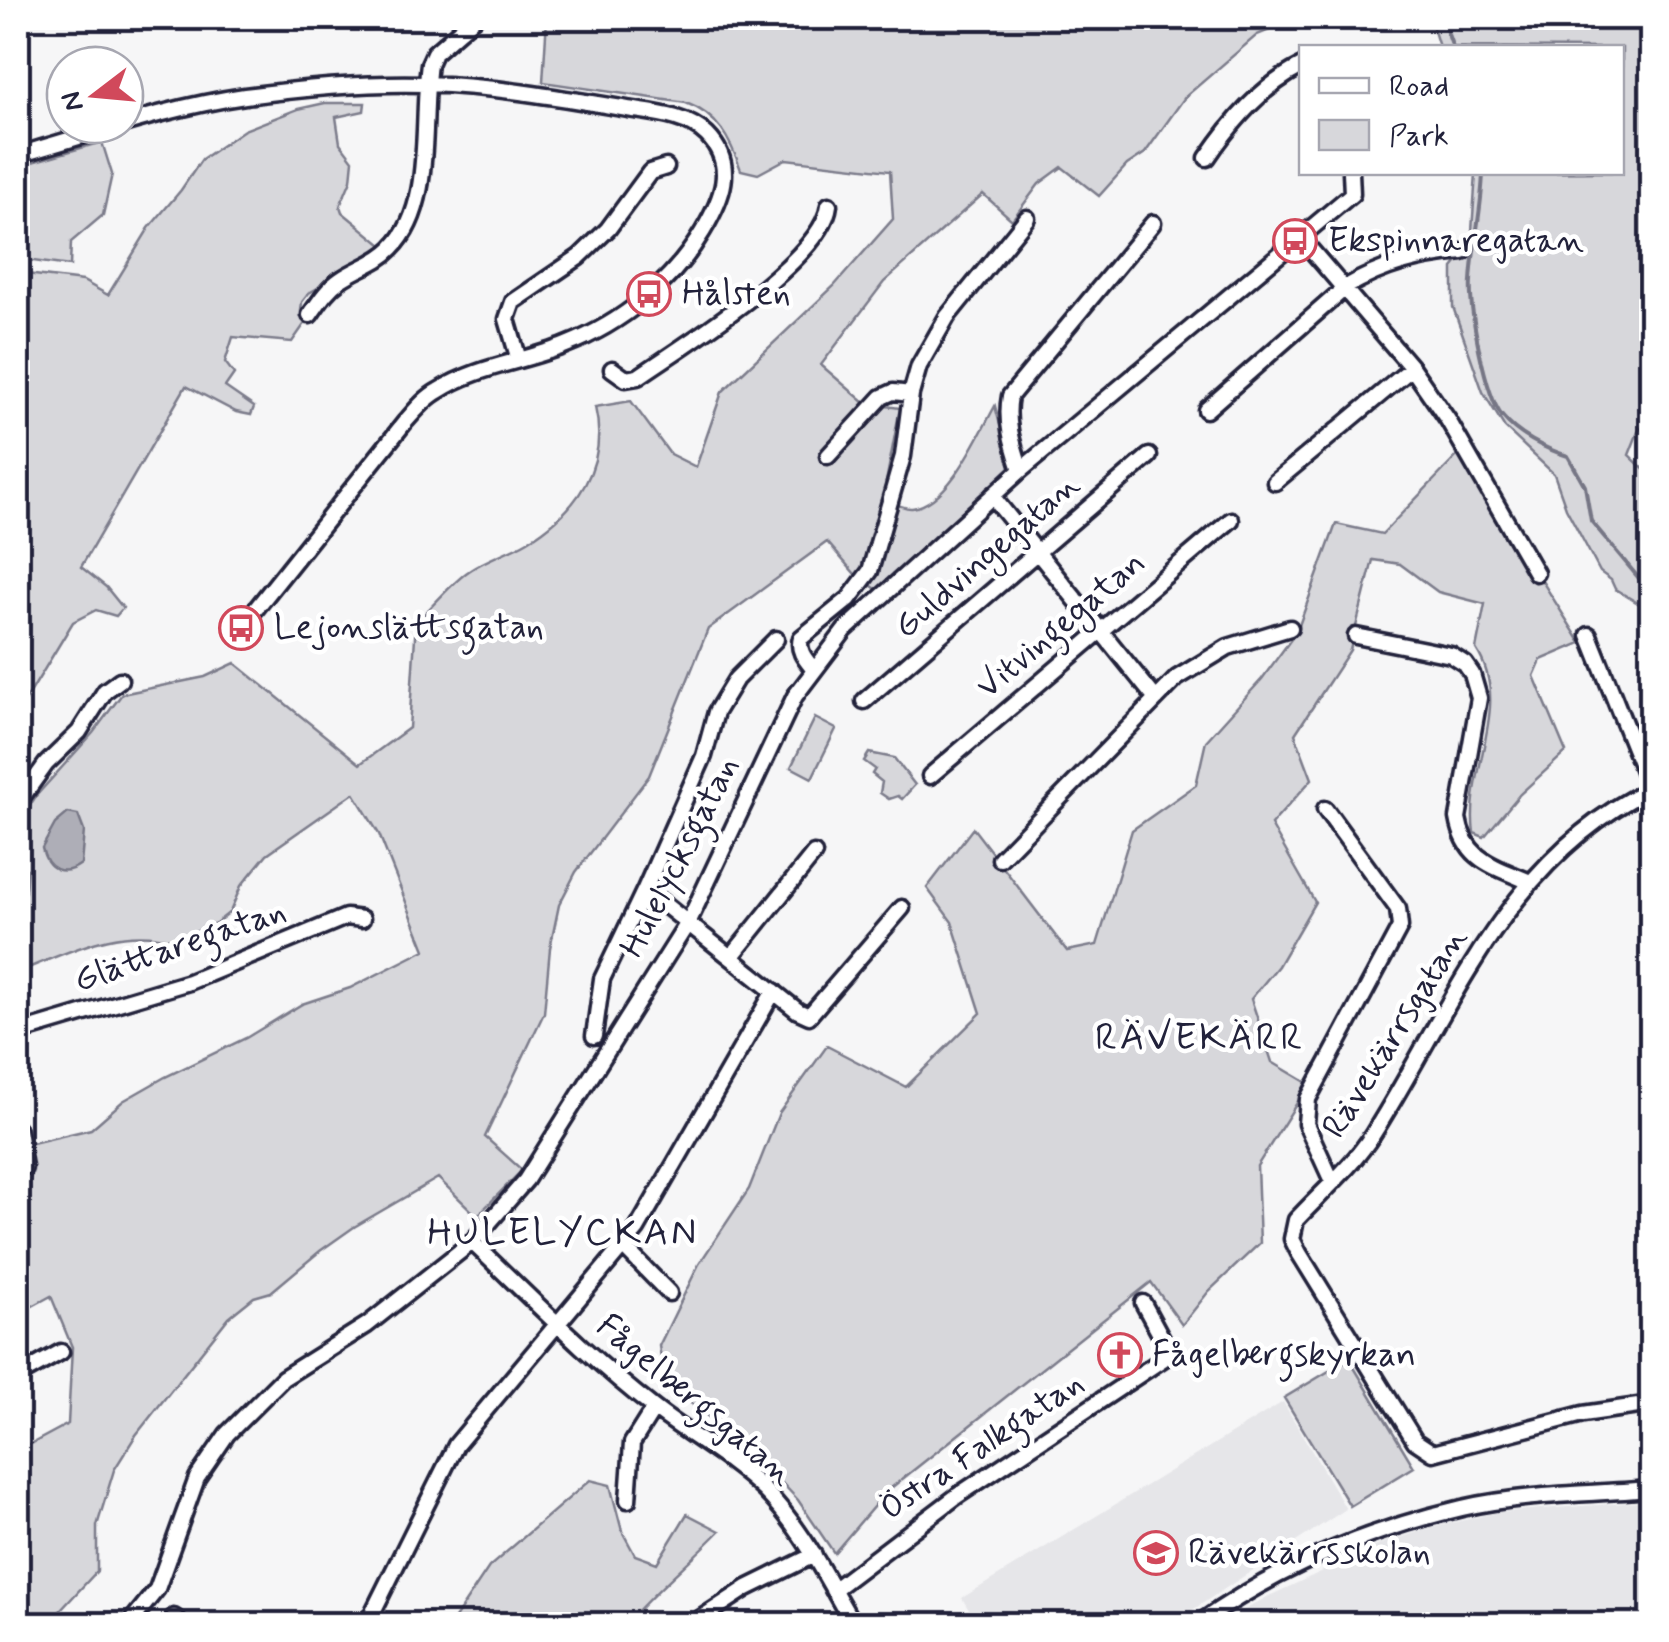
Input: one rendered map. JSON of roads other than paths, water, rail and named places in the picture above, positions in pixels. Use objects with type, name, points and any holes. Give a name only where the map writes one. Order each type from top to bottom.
[{"type":"street","points":[[310,315],[324,293],[384,256],[405,234],[418,188],[429,64],[434,53],[474,18]]},
{"type":"street","points":[[1207,158],[1246,107],[1299,67]]},
{"type":"street","points":[[18,155],[239,97],[338,86],[426,84],[518,92],[676,118],[704,132],[724,162],[724,191],[702,232],[684,258],[638,304],[580,339],[474,374],[434,393],[405,422],[251,615]]},
{"type":"street","points":[[519,360],[508,319],[513,302],[579,257],[608,229],[650,172],[666,168]]},
{"type":"street","name":"Hulelycksgatan","points":[[129,1624],[156,1589],[197,1478],[235,1425],[283,1378],[367,1325],[472,1242],[526,1180],[689,922],[794,696],[845,630],[1021,470],[1352,194],[1351,175]]},
{"type":"street","points":[[612,369],[620,378],[638,377],[734,310],[811,242],[825,224],[829,205]]},
{"type":"street","points":[[814,670],[798,645],[801,638],[849,599],[870,571],[903,456],[919,366],[947,317],[1027,218]]},
{"type":"street","points":[[1021,470],[1010,436],[1010,396],[1153,223]]},
{"type":"street","points":[[1300,237],[1412,368],[1448,420],[1536,574]]},
{"type":"street","points":[[1206,410],[1346,287],[1371,273],[1420,256],[1463,252]]},
{"type":"street","points":[[1275,482],[1412,368]]},
{"type":"street","points":[[828,456],[882,396],[893,392],[911,394]]},
{"type":"street","name":"Guldvingegatan","points":[[864,701],[1149,456]]},
{"type":"street","points":[[992,496],[1155,698]]},
{"type":"street","name":"Vitvingegatan","points":[[930,776],[1231,520]]},
{"type":"street","points":[[1000,859],[1155,698],[1204,659],[1265,633],[1290,628]]},
{"type":"street","points":[[1589,635],[1650,788]]},
{"type":"street","points":[[1356,636],[1451,655],[1465,664],[1476,682],[1479,698],[1458,818],[1461,834],[1473,854],[1530,882]]},
{"type":"street","points":[[594,1036],[602,979],[704,756],[716,712],[736,679],[776,639]]},
{"type":"street","points":[[18,804],[46,764],[78,732],[105,691],[120,680]]},
{"type":"street","name":"Rävekärrsgatan","points":[[1650,788],[1584,828],[1530,882],[1454,991],[1371,1138],[1296,1220],[1292,1239],[1415,1440],[1425,1450],[1460,1448],[1583,1414],[1652,1404]]},
{"type":"street","points":[[1325,808],[1402,918],[1308,1100],[1306,1124],[1332,1181]]},
{"type":"street","points":[[732,956],[814,854]]},
{"type":"street","points":[[644,889],[809,1016],[902,908]]},
{"type":"street","name":"Glättaregatan","points":[[18,1033],[186,983],[346,917],[362,918]]},
{"type":"street","points":[[367,1624],[456,1445],[624,1246],[666,1183],[774,991]]},
{"type":"street","points":[[18,1130],[24,1168]]},
{"type":"street","name":"Fågelbergsgatan","points":[[472,1242],[654,1408],[746,1472],[794,1525],[853,1624]]},
{"type":"street","points":[[624,1246],[669,1293]]},
{"type":"street","name":"Östra Falkgatan","points":[[833,1590],[957,1496],[1166,1357],[1170,1352],[1143,1302]]},
{"type":"street","points":[[18,1376],[61,1352]]},
{"type":"street","points":[[628,1500],[632,1443],[654,1408]]},
{"type":"street","points":[[1198,1624],[1302,1563],[1402,1525],[1464,1508],[1547,1496],[1652,1489]]},
{"type":"street","points":[[692,1624],[746,1588],[814,1555]]},
{"type":"waterway","points":[[1442,18],[1452,45]]},
{"type":"waterway","points":[[1483,175],[1471,294],[1479,351],[1496,405],[1508,423],[1523,435],[1568,456],[1585,486],[1591,521],[1652,594]]},
{"type":"waterway","points":[[1645,800],[1652,820]]},
{"type":"place","name":"Ekspinnaregatan","points":[[1295,241]]},
{"type":"place","name":"Hålsten","points":[[649,294]]},
{"type":"place","name":"Lejonslättsgatan","points":[[241,628]]},
{"type":"place","name":"Fågelbergskyrkan","points":[[1120,1355]]},
{"type":"place","name":"Rävekärrsskolan","points":[[1156,1553]]},
{"type":"district","name":"RÄVEKÄRR","points":[[1200,1038]]},
{"type":"district","name":"HULELYCKAN","points":[[563,1233]]}]
